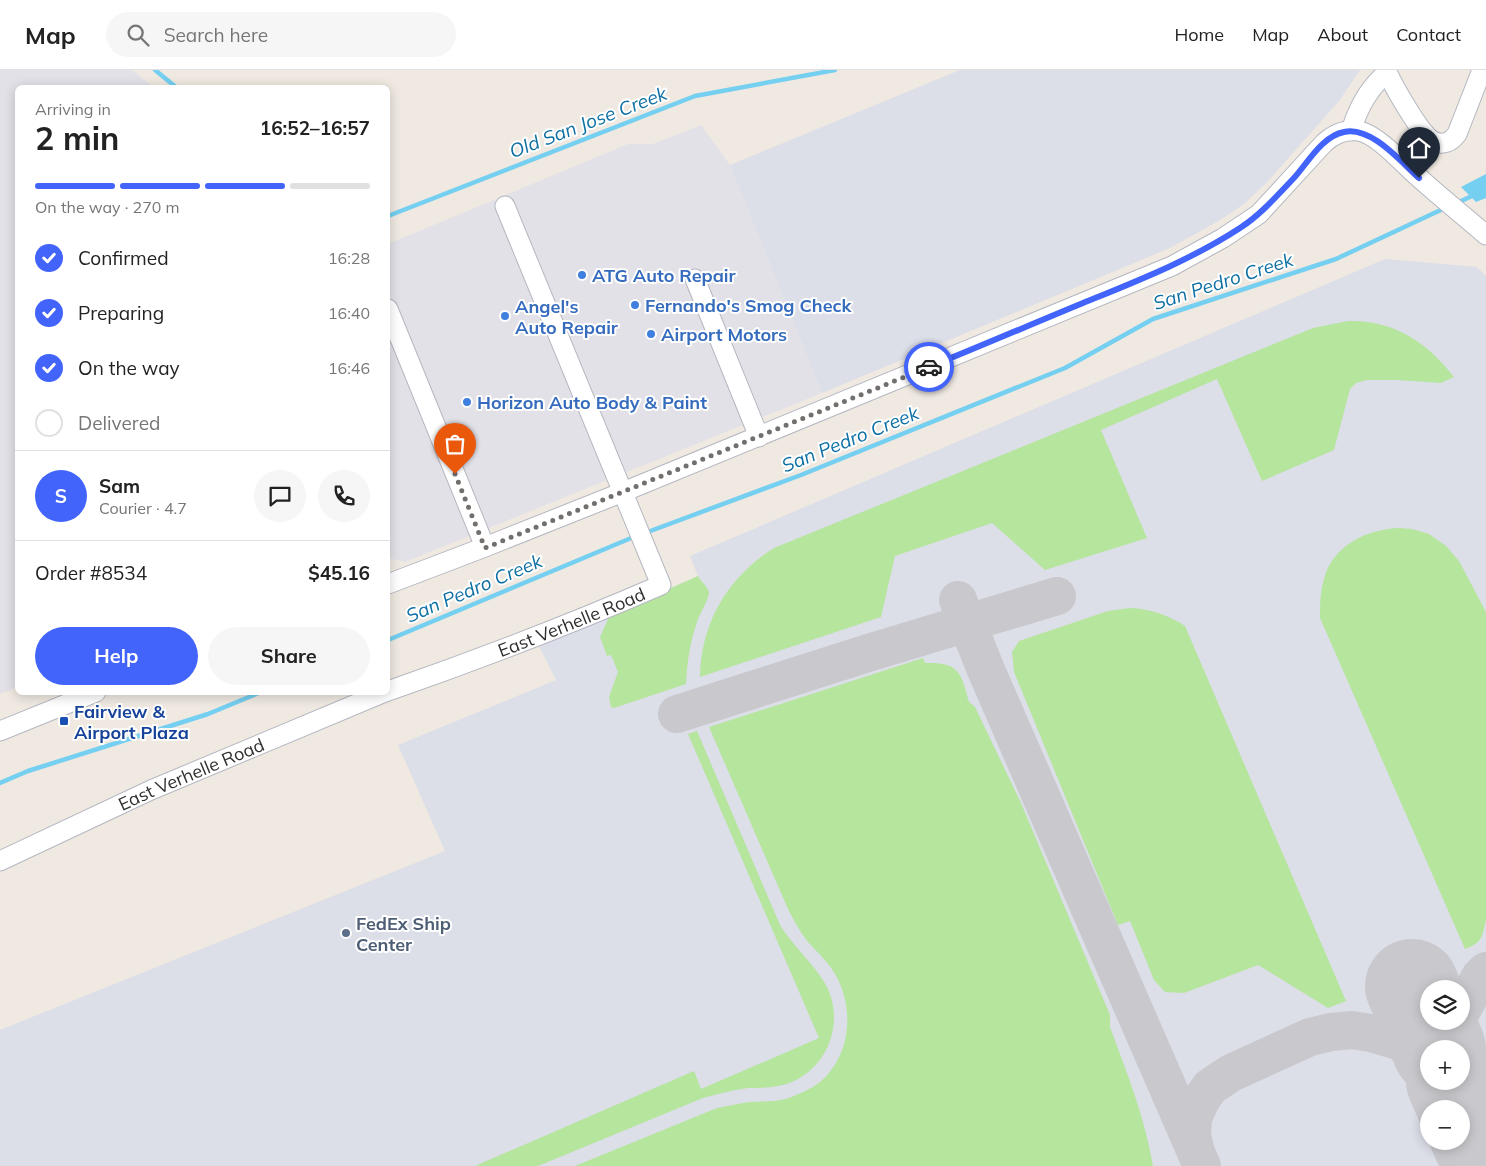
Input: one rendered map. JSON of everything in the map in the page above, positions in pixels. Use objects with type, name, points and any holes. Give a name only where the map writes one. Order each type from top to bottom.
[{"type":"street","points":[[1351,131],[1366,96],[1386,72],[1431,140],[1442,143],[1453,139],[1457,134],[1482,70]]},
{"type":"street","points":[[390,583],[485,548],[759,437],[1180,262],[1223,238],[1259,214],[1330,138],[1336,134],[1351,131],[1365,133],[1371,137],[1486,235]]},
{"type":"street","name":"East Verhelle Road","points":[[390,691],[585,618],[661,585],[505,206]]},
{"type":"street","points":[[695,279],[759,437]]},
{"type":"street","points":[[390,314],[485,548]]},
{"type":"street","points":[[0,731],[89,695]]},
{"type":"street","name":"East Verhelle Road","points":[[0,861],[151,790],[379,695]]},
{"type":"shaded area","points":[[0,70],[132,70],[151,85],[15,85],[15,688],[0,694]]},
{"type":"shaded area","points":[[960,70],[1360,70],[1339,101],[1268,181],[1244,204],[1220,220],[1170,248],[822,393],[730,165]]},
{"type":"shaded area","points":[[701,125],[730,165],[822,393],[405,562],[390,558],[390,243],[628,144],[653,144]]},
{"type":"shaded area","points":[[1385,259],[1477,267],[1486,276],[1486,1166],[0,1166],[0,1030],[445,851],[398,745],[556,680],[539,646],[698,576],[690,556]]},
{"type":"green space","points":[[1348,321],[1380,324],[1395,329],[1433,353],[1454,377],[1441,383],[1367,380],[1356,383],[1350,389],[1334,450],[1262,481],[1217,379],[1101,430],[1147,538],[1045,570],[992,523],[895,556],[881,617],[700,677],[706,638],[720,603],[743,573],[774,548],[1313,328]]},
{"type":"green space","points":[[1400,528],[1429,534],[1446,546],[1459,561],[1486,612],[1486,920],[1478,942],[1465,949],[1320,618],[1320,598],[1328,567],[1343,548],[1353,541],[1375,532]]},
{"type":"green space","points":[[698,576],[709,593],[692,637],[686,684],[614,708],[611,707],[609,697],[618,672],[611,655],[607,656],[600,637],[610,615]]},
{"type":"green space","points":[[1130,608],[1159,613],[1185,626],[1346,1001],[1328,1008],[1258,965],[1184,993],[1165,992],[1154,980],[1130,921],[1118,925],[1014,672],[1012,652],[1019,641],[1108,611]]},
{"type":"green space","points":[[923,658],[925,663],[945,664],[952,667],[961,676],[969,702],[975,707],[1021,803],[1110,1015],[1110,1027],[1140,1113],[1153,1166],[575,1166],[717,1108],[747,1102],[775,1101],[789,1098],[816,1085],[830,1071],[844,1045],[847,1031],[847,1016],[841,987],[835,974],[805,938],[790,913],[709,727]]},
{"type":"green space","points":[[697,731],[780,925],[824,981],[828,989],[833,1004],[834,1020],[832,1035],[826,1050],[807,1073],[794,1081],[778,1086],[748,1088],[703,1098],[538,1166],[475,1166],[694,1071],[701,1089],[819,1038],[688,734]]},
{"type":"water","points":[[1486,174],[1486,198],[1476,202],[1461,187]]},
{"type":"waterway","name":"Old San Jose Creek","points":[[155,70],[173,85]]},
{"type":"waterway","name":"Old San Jose Creek","points":[[390,215],[695,96],[835,70]]},
{"type":"waterway","name":"San Pedro Creek","points":[[1457,203],[1474,195]]},
{"type":"waterway","name":"San Pedro Creek","points":[[645,533],[801,475],[1065,368],[1153,319],[1336,259],[1445,208]]},
{"type":"waterway","name":"San Pedro Creek","points":[[390,639],[636,536]]},
{"type":"waterway","name":"San Pedro Creek","points":[[0,783],[28,771],[208,714],[254,695]]},
{"type":"taxiway","points":[[677,714],[868,653],[1057,596]]},
{"type":"taxiway","points":[[958,600],[986,670],[1202,1166]]},
{"type":"taxiway","points":[[1470,995],[1480,977],[1486,971]]},
{"type":"taxiway","points":[[1195,1149],[1192,1134],[1193,1118],[1201,1100],[1210,1087],[1231,1073],[1310,1037],[1352,1030],[1371,1033],[1420,1047]]},
{"type":"runway","points":[[1412,986],[1435,1040]]},
{"type":"runway","points":[[1457,1090],[1486,1157]]},
{"type":"way so far","points":[[455,474],[485,548],[929,367]]},
{"type":"place","name":"ATG Auto Repair","points":[[582,275]]},
{"type":"place","name":"Fernando's Smog Check","points":[[635,305]]},
{"type":"place","name":"Angel's Auto Repair","points":[[505,316]]},
{"type":"place","name":"Airport Motors","points":[[651,334]]},
{"type":"place","name":"Horizon Auto Body & Paint","points":[[467,402]]},
{"type":"place","name":"Fairview & Airport Plaza","points":[[64,721]]},
{"type":"place","name":"FedEx Ship Center","points":[[346,933]]},
{"type":"route","points":[[929,367],[1172,266],[1211,245],[1242,227],[1259,214],[1293,179],[1319,148],[1336,134],[1351,131],[1365,133],[1419,178]]}]
